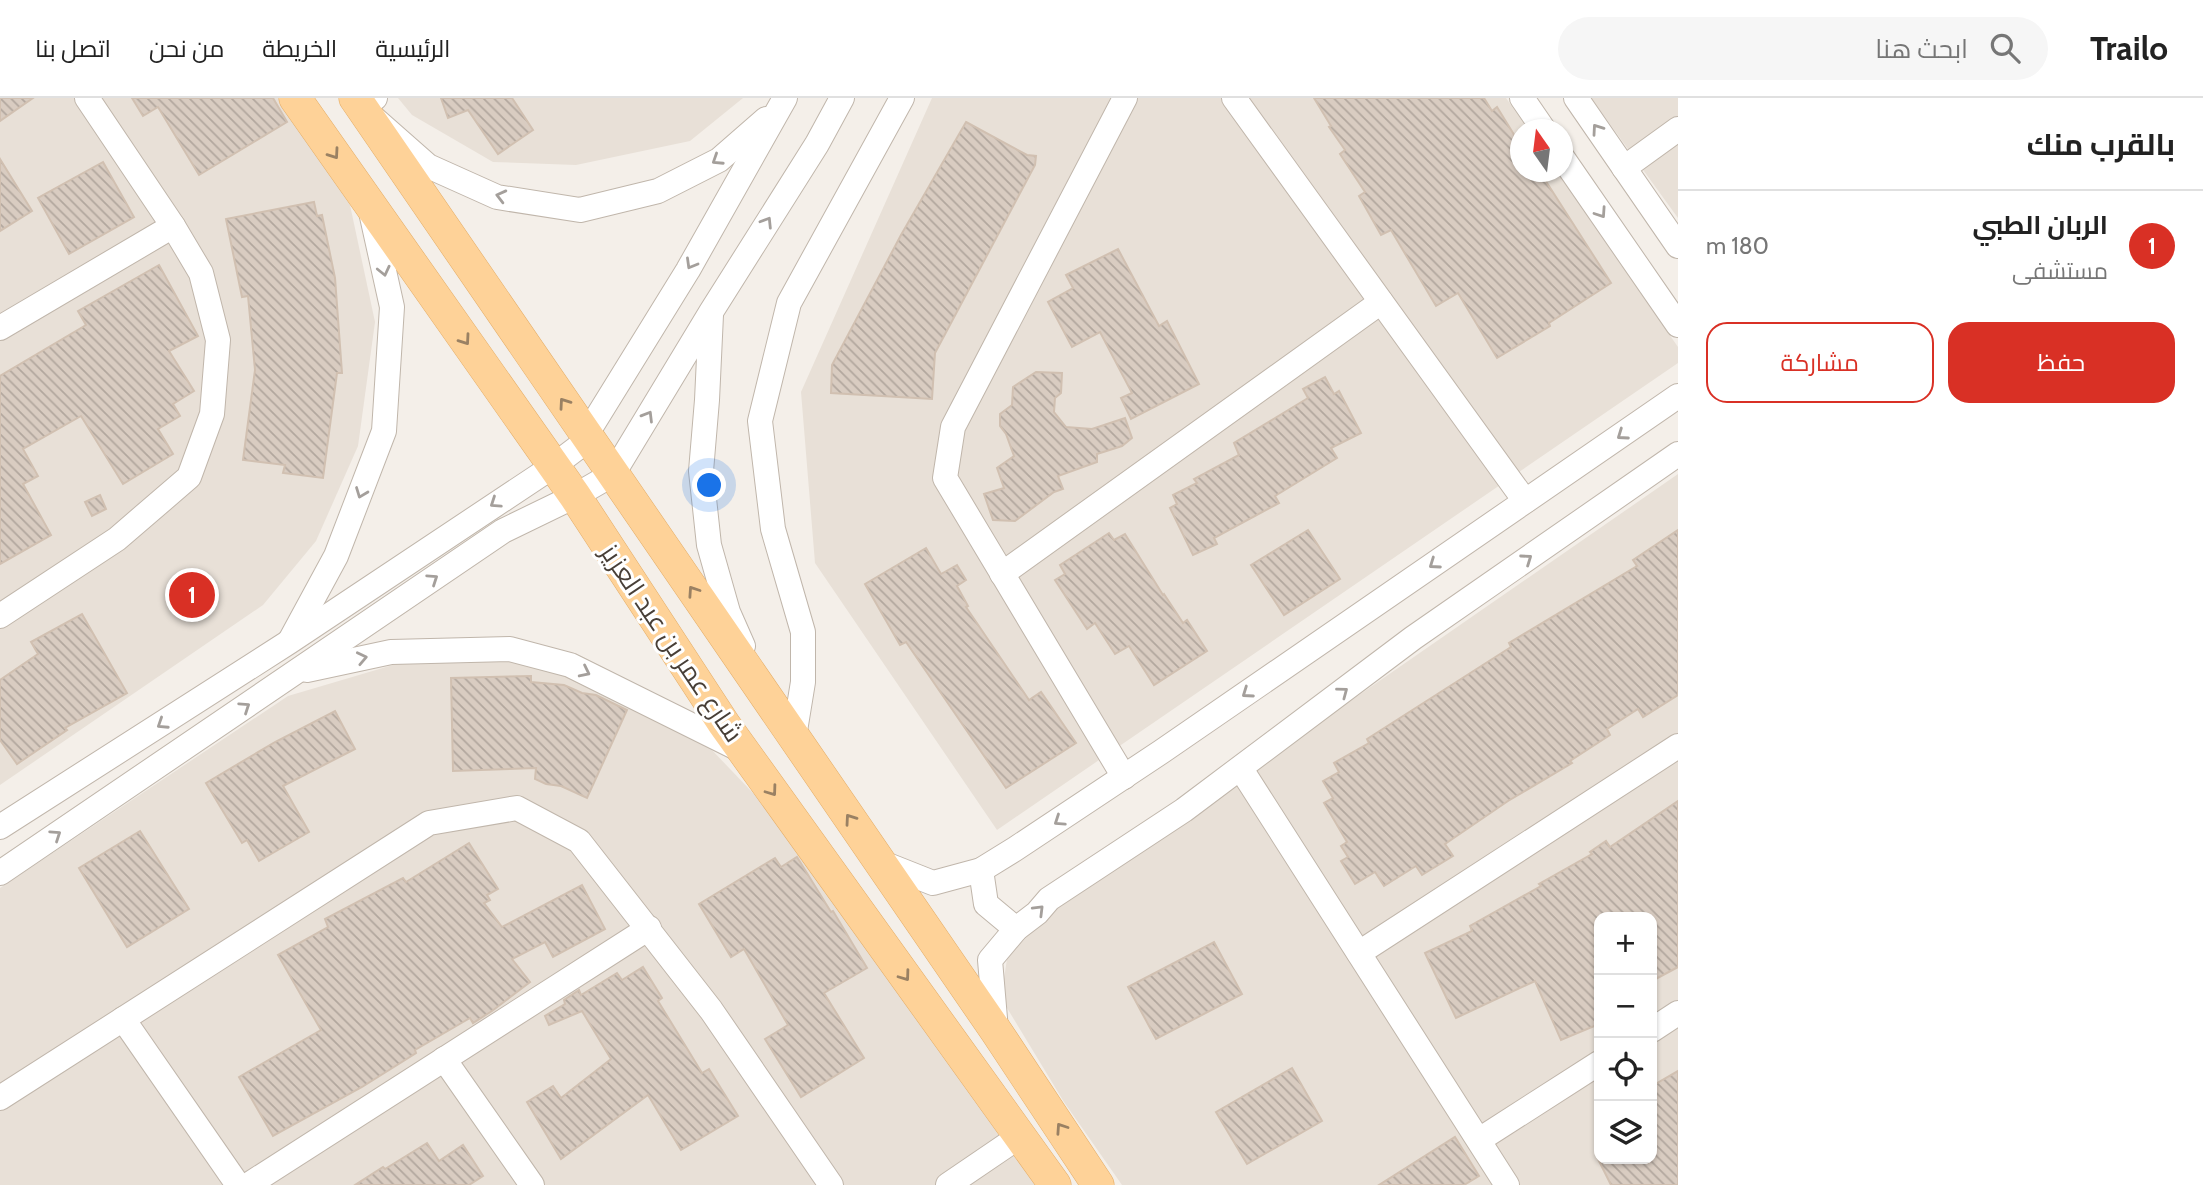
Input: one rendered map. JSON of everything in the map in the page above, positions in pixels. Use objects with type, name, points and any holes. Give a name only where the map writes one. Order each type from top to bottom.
[{"type":"main road","name":"شارع عمر بن عبد العزيز","points":[[295,98],[552,467],[575,496],[744,751],[1055,1185]]},
{"type":"main road","name":"شارع عمر بن عبد العزيز","points":[[364,101],[589,439],[996,1031],[1098,1185]]},
{"type":"street","points":[[0,616],[117,539],[189,477],[212,414],[218,340],[201,273],[173,226],[87,98]]},
{"type":"street","points":[[364,101],[428,166],[497,197],[580,210],[658,191],[719,160],[771,115],[785,98]]},
{"type":"street","points":[[0,828],[289,642],[552,467],[589,439],[591,427],[688,270],[785,98]]},
{"type":"street","points":[[0,873],[503,531],[613,474],[817,144],[842,98]]},
{"type":"street","points":[[794,737],[803,682],[803,632],[773,530],[760,421],[789,303],[902,98]]},
{"type":"street","points":[[1124,777],[945,478],[953,427],[1125,98]]},
{"type":"street","points":[[1234,98],[1525,501]]},
{"type":"street","points":[[1522,98],[1536,119]]},
{"type":"street","points":[[1576,98],[1678,246]]},
{"type":"street","points":[[1624,168],[1678,128]]},
{"type":"street","points":[[1573,172],[1678,325]]},
{"type":"street","points":[[289,642],[336,556],[384,431],[393,307],[370,204]]},
{"type":"street","points":[[0,328],[173,226]]},
{"type":"street","points":[[1002,574],[1381,302]]},
{"type":"street","points":[[711,312],[701,471],[709,545],[728,612],[766,698]]},
{"type":"street","points":[[880,862],[933,883],[981,870],[1124,777],[1678,396]]},
{"type":"street","points":[[996,1031],[990,960],[1016,929],[1037,913],[1049,899],[1184,810],[1413,638],[1678,454]]},
{"type":"street","points":[[296,672],[391,652],[510,649],[570,665],[744,751]]},
{"type":"street","points":[[1359,953],[1678,747]]},
{"type":"street","points":[[1241,769],[1507,1185]]},
{"type":"street","points":[[0,1098],[429,823],[517,808],[579,841],[711,1010],[831,1185]]},
{"type":"street","points":[[981,870],[986,904],[1016,929]]},
{"type":"street","points":[[248,1185],[649,928]]},
{"type":"street","points":[[1657,1027],[1678,1013]]},
{"type":"street","points":[[123,1019],[239,1185]]},
{"type":"street","points":[[444,1059],[532,1185]]},
{"type":"street","points":[[1479,1140],[1594,1066]]},
{"type":"street","points":[[948,1185],[1020,1136]]},
{"type":"shaded area","points":[[0,98],[278,98],[350,205],[375,322],[358,446],[316,541],[263,605],[0,785]]},
{"type":"shaded area","points":[[398,98],[743,98],[690,141],[576,165],[493,162],[412,115]]},
{"type":"shaded area","points":[[932,98],[1506,98],[1521,119],[1510,119],[1510,182],[1564,182],[1678,347],[1678,363],[997,830],[815,563],[801,392]]},
{"type":"shaded area","points":[[1591,98],[1678,98],[1678,218]]},
{"type":"shaded area","points":[[1678,474],[1678,1185],[1122,1185],[1064,1102],[1001,998],[1009,946],[1049,910]]},
{"type":"shaded area","points":[[403,662],[527,662],[573,675],[709,747],[776,817],[1035,1185],[0,1185],[0,888],[288,696]]},
{"type":"building","points":[[0,98],[33,98],[0,121]]},
{"type":"building","points":[[132,98],[273,98],[287,122],[199,175],[158,107],[143,116]]},
{"type":"building","points":[[441,98],[512,98],[533,130],[498,154],[468,110],[448,118]]},
{"type":"building","points":[[1314,98],[1484,98],[1492,111],[1497,107],[1510,128],[1510,182],[1546,182],[1611,283],[1549,323],[1550,326],[1497,358],[1458,293],[1436,306],[1391,230],[1381,235],[1359,196],[1365,192],[1340,154],[1345,150],[1329,127],[1331,126]]},
{"type":"building","points":[[966,122],[1027,155],[1036,156],[1035,165],[935,353],[932,399],[831,393],[832,365],[901,235]]},
{"type":"building","points":[[0,159],[32,211],[0,231]]},
{"type":"building","points":[[103,162],[134,217],[69,254],[38,198]]},
{"type":"building","points":[[314,202],[317,216],[322,215],[335,278],[342,373],[337,373],[323,478],[283,473],[285,465],[243,460],[255,370],[248,296],[242,297],[226,219]]},
{"type":"building","points":[[1118,249],[1159,326],[1167,321],[1199,384],[1131,419],[1121,398],[1132,393],[1100,332],[1072,347],[1048,302],[1073,288],[1066,275]]},
{"type":"building","points":[[159,265],[198,336],[169,351],[194,391],[173,404],[180,416],[158,429],[173,454],[123,484],[81,416],[23,449],[38,476],[23,484],[51,535],[0,564],[0,376],[86,325],[78,311]]},
{"type":"building","points":[[1036,372],[1062,373],[1061,393],[1055,398],[1054,412],[1066,427],[1092,429],[1125,418],[1132,438],[1122,446],[1097,454],[1097,462],[1058,476],[1063,489],[1054,492],[1015,521],[993,520],[984,494],[1004,488],[997,468],[1014,456],[1000,426],[1000,414],[1012,405],[1013,387]]},
{"type":"building","points":[[1325,377],[1334,394],[1339,391],[1361,433],[1331,448],[1337,458],[1275,496],[1279,503],[1214,538],[1217,544],[1193,555],[1170,508],[1177,504],[1173,495],[1197,483],[1194,479],[1239,455],[1234,443],[1308,398],[1303,389]]},
{"type":"building","points":[[100,495],[106,509],[92,516],[85,502]]},
{"type":"building","points":[[1308,530],[1340,579],[1284,615],[1251,565]]},
{"type":"building","points":[[1678,530],[1678,695],[1643,717],[1638,709],[1607,729],[1610,735],[1570,761],[1572,763],[1508,801],[1445,844],[1453,856],[1422,875],[1416,866],[1384,886],[1375,872],[1355,884],[1341,861],[1348,857],[1341,846],[1347,842],[1324,803],[1333,798],[1323,781],[1339,772],[1334,763],[1369,743],[1367,739],[1511,647],[1509,643],[1637,566],[1633,560]]},
{"type":"building","points":[[1109,533],[1114,540],[1125,534],[1163,595],[1183,623],[1187,620],[1207,651],[1154,685],[1129,646],[1115,654],[1095,623],[1087,629],[1055,580],[1065,574],[1060,565]]},
{"type":"building","points":[[926,548],[941,574],[957,565],[966,580],[957,586],[968,606],[966,607],[1029,700],[1041,692],[1076,743],[1006,788],[906,642],[900,645],[865,584]]},
{"type":"building","points":[[82,614],[127,693],[65,728],[67,730],[17,764],[0,740],[0,680],[38,654],[31,642]]},
{"type":"building","points":[[531,676],[531,682],[564,685],[582,693],[596,695],[627,710],[587,798],[561,786],[535,779],[536,768],[453,771],[451,678]]},
{"type":"building","points":[[335,711],[355,749],[283,786],[309,832],[259,861],[247,840],[242,843],[206,783],[275,742]]},
{"type":"building","points":[[1678,801],[1678,967],[1657,978],[1657,912],[1594,912],[1594,1026],[1561,1040],[1535,981],[1456,1018],[1425,953],[1472,931],[1470,926],[1541,886],[1539,884],[1592,854],[1590,852],[1606,841],[1610,847]]},
{"type":"building","points":[[140,831],[189,909],[127,947],[79,868]]},
{"type":"building","points":[[469,843],[498,889],[487,895],[490,900],[484,903],[502,927],[582,885],[605,929],[553,957],[545,942],[512,959],[530,982],[492,1011],[473,1023],[470,1018],[415,1050],[416,1053],[362,1087],[273,1136],[239,1077],[321,1030],[278,955],[328,927],[325,919],[403,878],[406,882]]},
{"type":"building","points":[[797,857],[867,968],[824,993],[864,1058],[801,1097],[765,1039],[788,1025],[744,949],[731,957],[699,904],[775,858],[781,867]]},
{"type":"building","points":[[1214,942],[1242,994],[1156,1039],[1128,987]]},
{"type":"building","points":[[643,967],[662,998],[658,1001],[702,1073],[709,1069],[738,1116],[681,1150],[648,1095],[561,1159],[527,1102],[553,1086],[561,1098],[611,1059],[582,1011],[549,1025],[545,1016],[565,1004],[564,1000],[579,990],[581,995],[617,973],[622,980]]},
{"type":"building","points":[[1292,1068],[1322,1121],[1247,1164],[1216,1112]]},
{"type":"building","points":[[1678,1071],[1678,1185],[1611,1185],[1600,1164],[1657,1164],[1657,1083]]},
{"type":"building","points":[[1455,1137],[1479,1176],[1464,1185],[1379,1185]]},
{"type":"building","points":[[427,1143],[439,1161],[463,1145],[483,1176],[469,1185],[355,1185],[383,1167],[385,1169]]},
{"type":"place","name":"الربان الطبي","points":[[192,595]]}]
